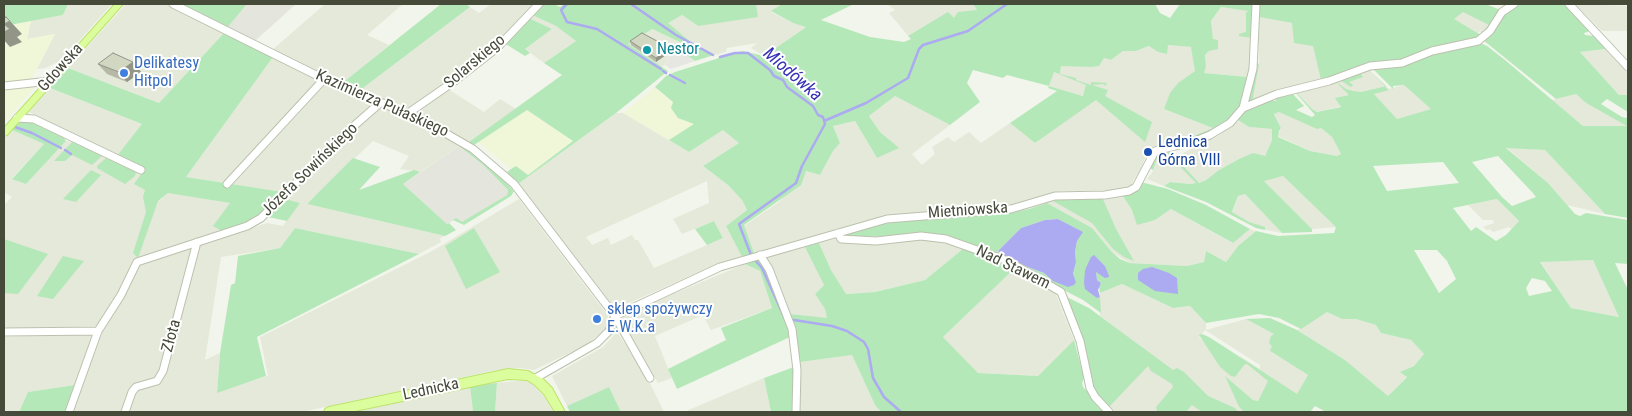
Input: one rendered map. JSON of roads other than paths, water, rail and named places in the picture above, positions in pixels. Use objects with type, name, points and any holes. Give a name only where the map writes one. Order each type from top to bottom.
[{"type":"main road","name":"Gdowska","points":[[4,132],[119,4]]},
{"type":"main road","name":"Lednicka","points":[[329,412],[498,376],[522,375],[534,379]]},
{"type":"main road","points":[[534,379],[548,391],[560,412]]},
{"type":"street","name":"Kazimierza Pułaskiego","points":[[173,4],[324,79],[380,104],[421,118],[458,138],[514,184],[615,316],[650,378]]},
{"type":"street","name":"Solarskiego","points":[[407,114],[456,80],[491,52],[539,4]]},
{"type":"street","points":[[1243,108],[1253,69],[1256,4]]},
{"type":"street","points":[[1243,108],[1277,94],[1329,81],[1370,66],[1402,63],[1432,51],[1478,41],[1490,31],[1502,12],[1514,4]]},
{"type":"street","points":[[1569,4],[1628,67]]},
{"type":"street","points":[[227,184],[324,79]]},
{"type":"street","points":[[4,86],[50,81]]},
{"type":"street","name":"Józefa Sowińskiego","points":[[69,412],[98,331],[121,295],[137,262],[247,226],[261,218],[345,134],[380,104]]},
{"type":"street","name":"Mietniowska","points":[[615,316],[720,267],[887,219],[1011,209],[1055,196],[1105,195],[1129,191],[1136,187],[1155,151],[1195,141],[1210,135],[1230,123],[1243,108]]},
{"type":"street","points":[[17,118],[34,119],[142,170]]},
{"type":"street","name":"Nad Stawem","points":[[838,233],[841,239],[876,241],[921,236],[946,239],[1008,262],[1061,292],[1080,341],[1090,388],[1095,397],[1110,412]]},
{"type":"street","name":"Złota","points":[[125,412],[132,392],[136,387],[157,381],[163,371],[196,242]]},
{"type":"street","points":[[760,255],[770,269],[792,329],[797,370],[796,412]]},
{"type":"street","points":[[534,379],[597,343],[609,331],[615,316]]},
{"type":"street","points":[[4,332],[98,331]]},
{"type":"water","points":[[1058,219],[1083,232],[1077,241],[1075,252],[1076,262],[1073,274],[1076,282],[1068,287],[1053,281],[1044,273],[1014,262],[998,251],[1021,228],[1045,220]]},
{"type":"water","points":[[1094,255],[1105,266],[1109,276],[1105,278],[1096,272],[1097,280],[1101,283],[1098,290],[1100,297],[1097,298],[1085,289],[1084,283],[1085,270],[1091,257]]},
{"type":"water","points":[[1152,267],[1177,278],[1178,294],[1155,291],[1138,280],[1138,273],[1143,269]]},
{"type":"waterway","points":[[567,4],[561,10],[567,22],[597,29],[661,69]]},
{"type":"waterway","name":"Miodówka","points":[[631,4],[676,35],[713,55]]},
{"type":"waterway","points":[[824,121],[866,103],[908,78],[919,49],[923,45],[968,31],[1007,4]]},
{"type":"waterway","name":"Miodówka","points":[[720,57],[735,53],[748,53],[770,70],[774,76],[783,80],[787,87],[813,106],[824,121]]},
{"type":"waterway","points":[[670,75],[685,83]]},
{"type":"waterway","name":"Miodówka","points":[[751,255],[739,224],[796,183],[802,166],[825,124],[824,121]]},
{"type":"waterway","points":[[15,127],[32,133],[61,148]]},
{"type":"waterway","points":[[65,150],[71,154]]},
{"type":"waterway","name":"Miodówka","points":[[754,259],[762,268],[785,319]]},
{"type":"waterway","name":"Miodówka","points":[[794,320],[832,326],[847,331],[864,342],[868,349],[873,378],[884,397],[901,412]]},
{"type":"place","name":"Nestor","points":[[647,50]]},
{"type":"place","name":"Delikatesy Hitpol","points":[[124,73]]},
{"type":"place","name":"Lednica Górna VIII","points":[[1148,152]]},
{"type":"place","name":"sklep spożywczy E.W.K.a","points":[[597,319]]}]
